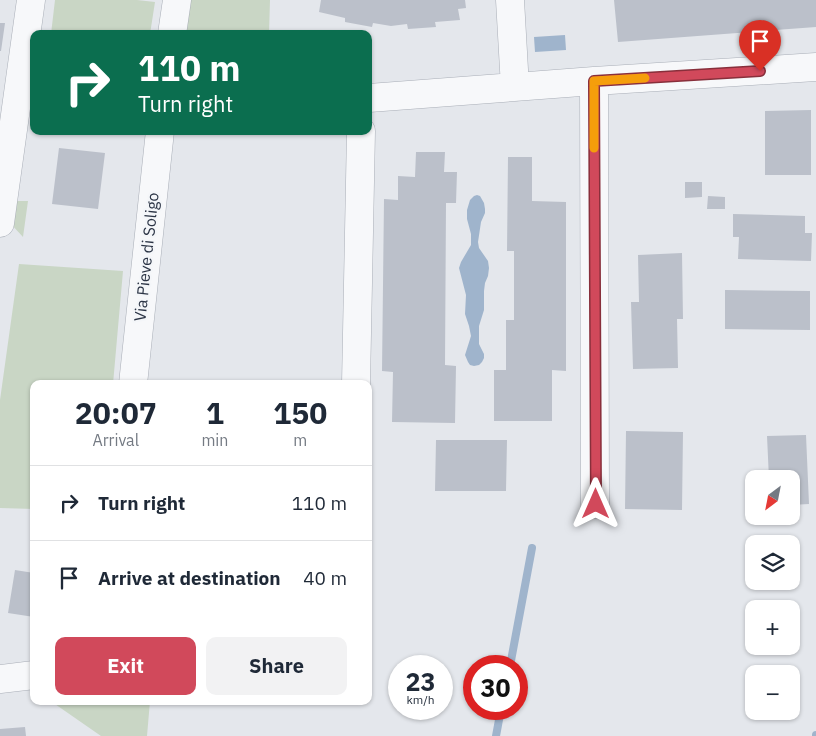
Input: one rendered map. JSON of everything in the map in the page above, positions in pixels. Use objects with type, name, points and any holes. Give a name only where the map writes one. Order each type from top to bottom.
[{"type":"street","points":[[0,223],[3,188],[30,0]]},
{"type":"street","points":[[173,30],[177,0]]},
{"type":"street","points":[[510,0],[515,87]]},
{"type":"street","points":[[372,98],[816,67]]},
{"type":"street","points":[[594,81],[596,504]]},
{"type":"street","name":"Via Pieve di Soligo","points":[[133,380],[160,135]]},
{"type":"street","points":[[356,380],[362,135]]},
{"type":"street","points":[[0,679],[30,675]]},
{"type":"green space","points":[[55,0],[137,0],[155,2],[151,30],[51,30]]},
{"type":"green space","points":[[186,0],[270,0],[269,30],[182,30]]},
{"type":"green space","points":[[11,201],[28,201],[23,237],[10,223]]},
{"type":"green space","points":[[19,264],[123,271],[113,380],[30,380],[30,509],[0,508],[0,400]]},
{"type":"green space","points":[[56,705],[150,705],[147,736],[101,736]]},
{"type":"water","points":[[565,35],[566,50],[535,52],[534,37]]},
{"type":"water","points":[[477,195],[480,196],[484,203],[485,209],[478,242],[479,248],[488,261],[489,268],[484,291],[484,310],[479,326],[479,344],[484,358],[479,365],[474,366],[470,365],[465,355],[471,336],[465,314],[466,295],[459,268],[471,245],[467,210],[470,200]]},
{"type":"building","points":[[321,0],[465,0],[466,8],[458,9],[460,20],[435,22],[436,27],[408,29],[407,24],[391,26],[373,23],[372,27],[345,22],[345,18],[319,12]]},
{"type":"building","points":[[614,0],[816,0],[816,27],[618,42]]},
{"type":"building","points":[[0,23],[5,23],[1,51],[0,51]]},
{"type":"building","points":[[811,110],[811,175],[765,175],[765,111]]},
{"type":"building","points":[[59,148],[105,153],[98,209],[52,204]]},
{"type":"building","points":[[416,152],[445,152],[444,172],[457,172],[456,203],[446,203],[445,365],[456,366],[455,423],[392,422],[393,372],[382,371],[384,199],[398,200],[398,176],[415,177]]},
{"type":"building","points":[[508,157],[532,157],[532,201],[566,202],[566,371],[552,370],[552,421],[494,421],[494,370],[506,370],[506,320],[514,320],[514,251],[507,251]]},
{"type":"building","points":[[685,182],[702,182],[702,197],[685,198]]},
{"type":"building","points":[[708,196],[725,197],[725,209],[707,209]]},
{"type":"building","points":[[733,214],[805,216],[805,233],[812,233],[811,261],[738,259],[739,237],[733,237]]},
{"type":"building","points":[[682,253],[683,319],[677,319],[678,368],[633,369],[631,302],[639,302],[638,255]]},
{"type":"building","points":[[725,290],[810,291],[810,330],[725,329]]},
{"type":"building","points":[[626,431],[683,432],[682,510],[625,509]]},
{"type":"building","points":[[806,435],[809,504],[800,504],[800,470],[769,470],[767,436]]},
{"type":"building","points":[[436,440],[507,440],[506,491],[435,491]]},
{"type":"building","points":[[15,570],[30,572],[30,616],[8,613]]},
{"type":"building","points":[[25,727],[26,736],[0,736],[0,729]]},
{"type":"waterway","points":[[512,655],[532,548]]},
{"type":"waterway","points":[[496,736],[499,720]]},
{"type":"slow traffic","points":[[594,148],[594,81],[645,78]]},
{"type":"route","points":[[596,504],[594,81],[760,71]]}]
